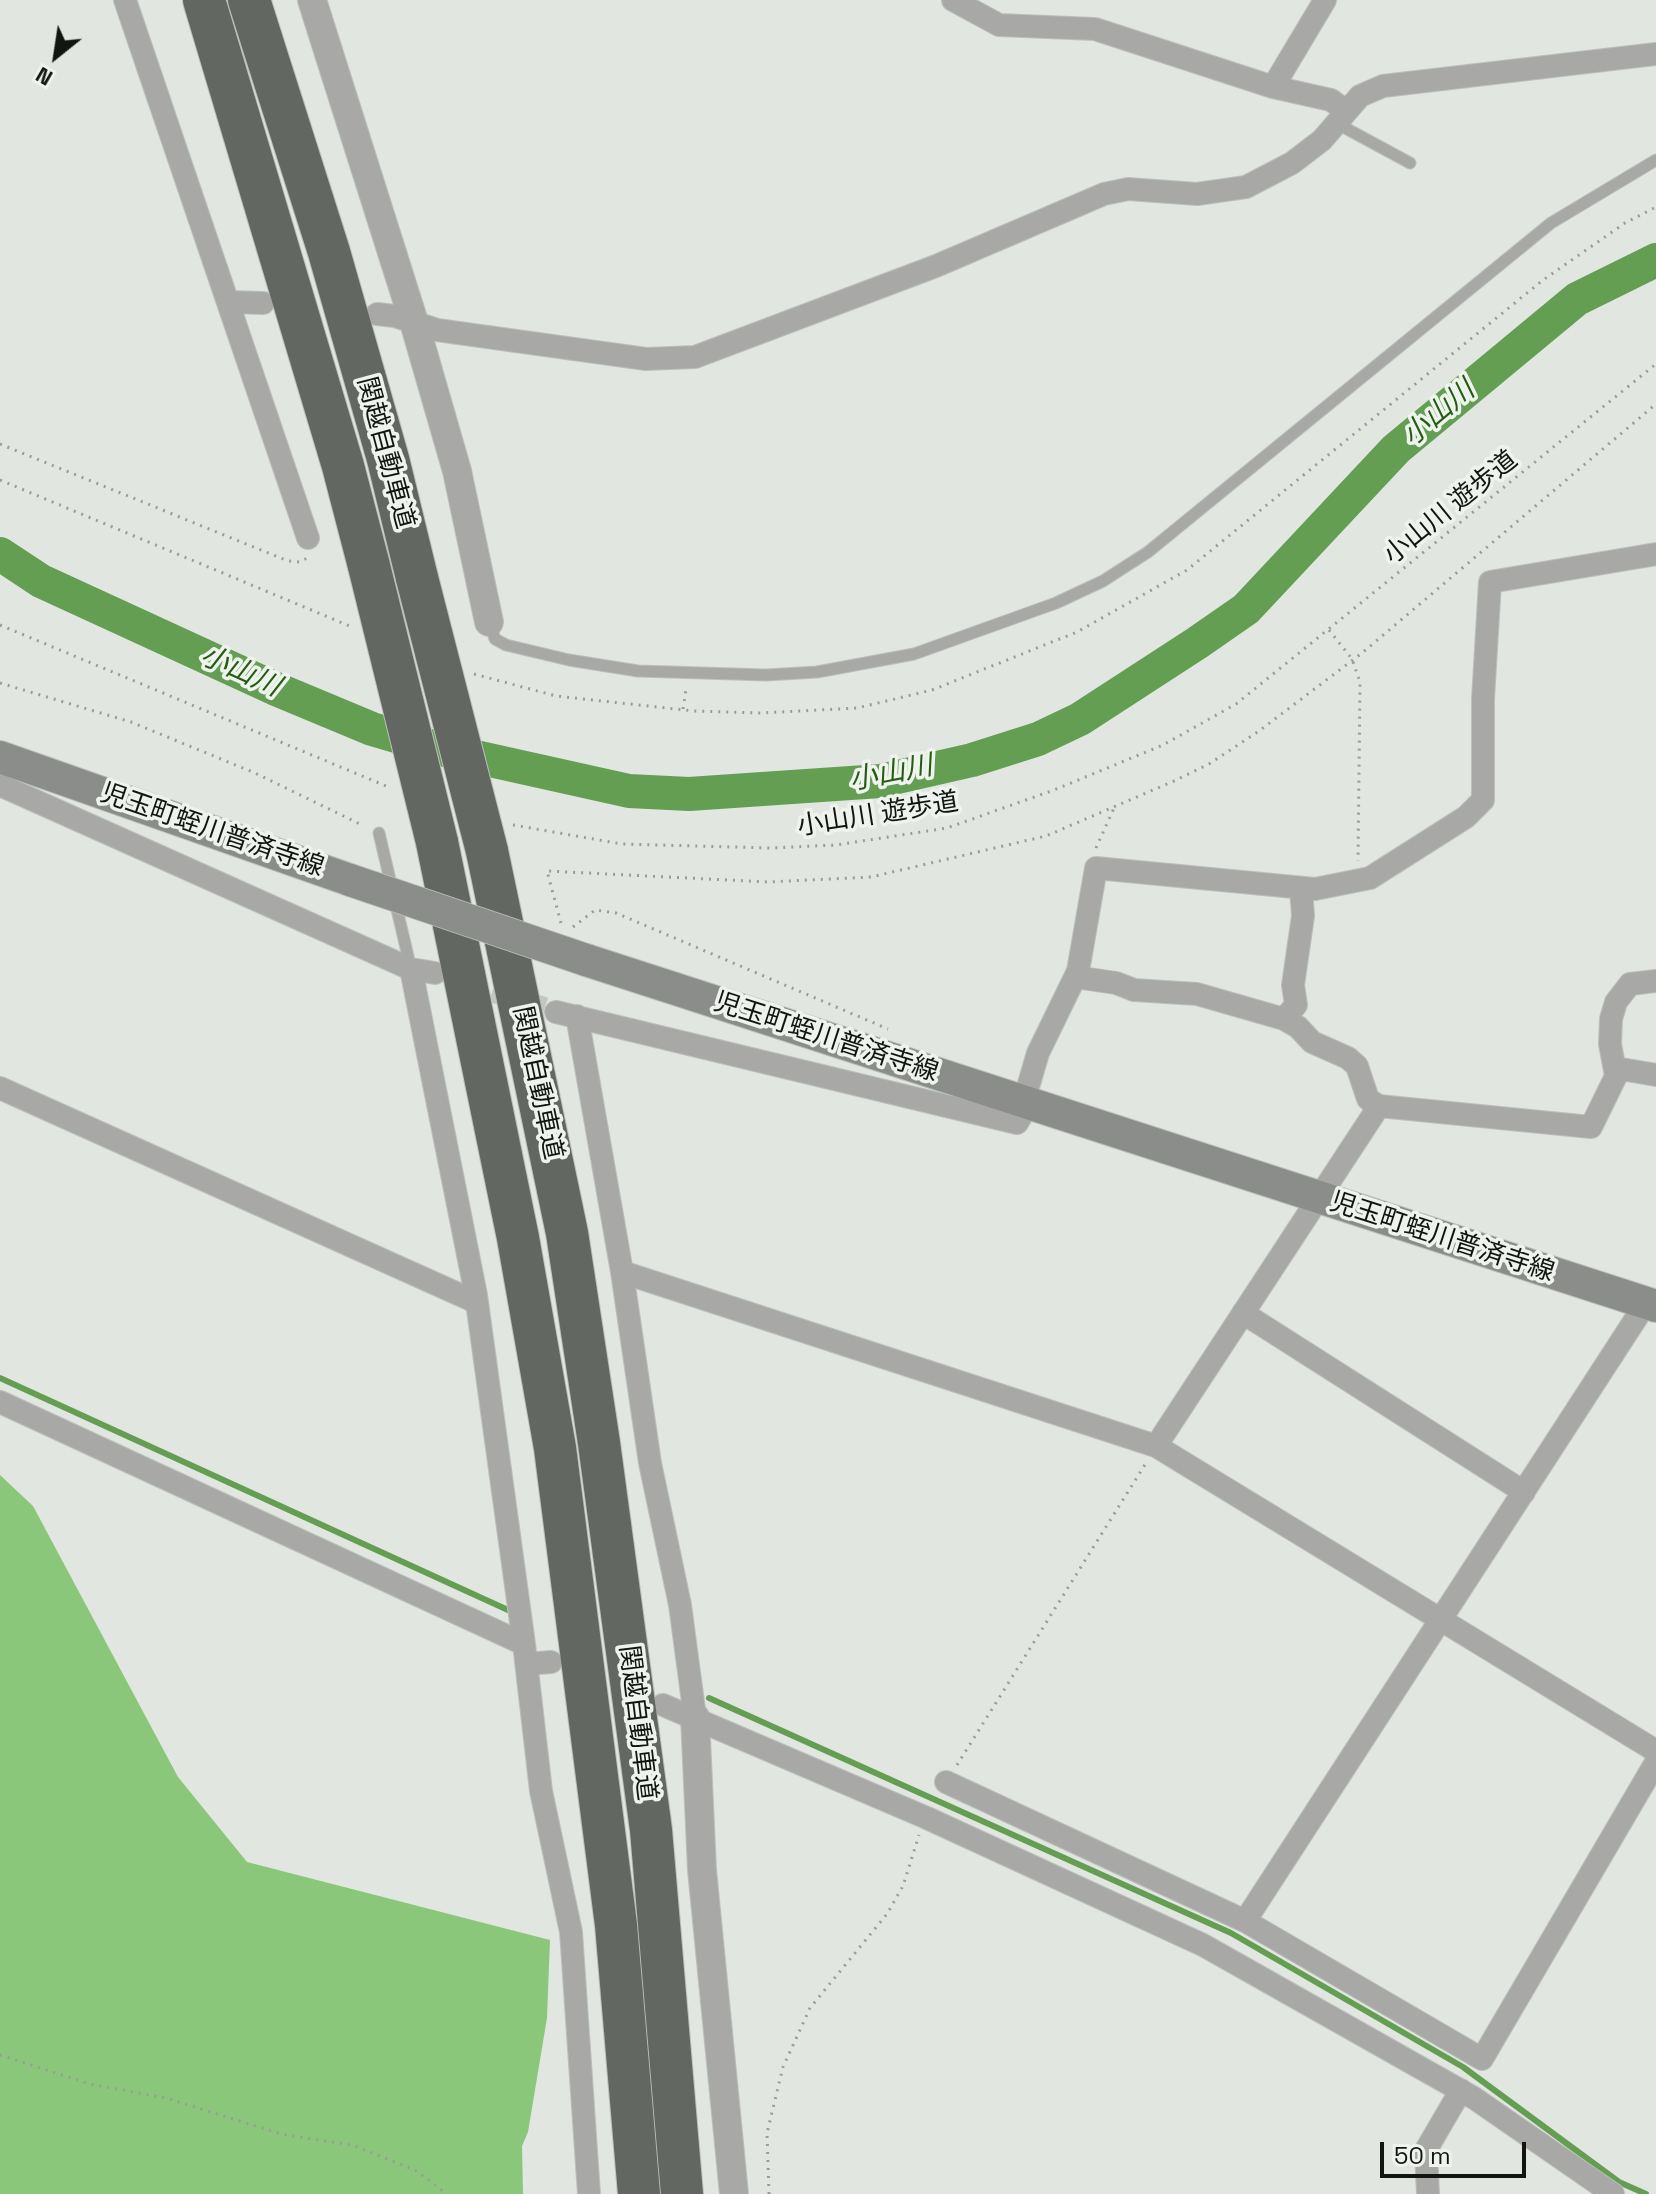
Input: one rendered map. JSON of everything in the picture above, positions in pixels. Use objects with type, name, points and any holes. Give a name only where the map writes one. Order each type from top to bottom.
[{"type":"highway","name":"関越自動車道","points":[[204,0],[343,466],[369,566],[437,842],[518,1238],[555,1448],[616,1925],[639,2194]]},
{"type":"highway","name":"関越自動車道","points":[[249,0],[329,252],[388,459],[417,578],[496,837],[567,1233],[603,1472],[651,1830],[682,2194]]},
{"type":"main road","name":"児玉町蛭川普済寺線","points":[[0,757],[586,960],[1651,1304]]},
{"type":"street","points":[[125,0],[308,538]]},
{"type":"street","points":[[312,0],[414,322],[457,471],[489,622]]},
{"type":"street","points":[[953,0],[999,25],[1095,29],[1273,87],[1331,100],[1341,117]]},
{"type":"street","points":[[1273,87],[1325,0]]},
{"type":"street","points":[[377,314],[437,330],[646,359],[695,357],[936,266],[1104,194],[1128,189],[1197,194],[1246,187],[1292,163],[1322,140],[1360,96],[1383,86],[1656,54]]},
{"type":"street","points":[[230,302],[263,303]]},
{"type":"street","points":[[734,2194],[702,1870],[695,1717],[680,1605],[650,1463],[622,1272],[566,1014],[1017,1123],[1028,1105],[1028,1087],[1038,1053],[1075,977],[1096,868],[1315,889],[1370,878],[1466,817],[1483,800],[1483,699],[1490,582],[1656,554]]},
{"type":"street","points":[[0,785],[411,969],[435,973]]},
{"type":"street","points":[[1284,1019],[1296,1005],[1293,985],[1303,916],[1301,888]]},
{"type":"street","points":[[411,969],[476,1302],[526,1654],[541,1791],[571,1932],[589,2194]]},
{"type":"street","points":[[1075,977],[1116,983],[1134,990],[1197,994],[1284,1019],[1298,1027],[1312,1042],[1348,1058],[1357,1066],[1363,1091],[1379,1106],[1591,1127],[1616,1076],[1610,1044],[1611,1019],[1616,1002],[1630,984],[1656,981]]},
{"type":"street","points":[[1615,1068],[1656,1075]]},
{"type":"street","points":[[0,1088],[476,1302]]},
{"type":"street","points":[[1156,1446],[1379,1106]]},
{"type":"street","points":[[622,1272],[1156,1446],[1656,1751]]},
{"type":"street","points":[[1245,1921],[1524,1492],[1651,1304]]},
{"type":"street","points":[[1243,1313],[1524,1492]]},
{"type":"street","points":[[0,1402],[526,1654],[551,1662]]},
{"type":"street","points":[[663,1705],[927,1818],[1203,1945],[1461,2090],[1613,2194]]},
{"type":"street","points":[[946,1782],[1245,1921],[1482,2059],[1656,1762]]},
{"type":"street","points":[[1428,2194],[1426,2150],[1461,2090]]},
{"type":"lane","points":[[1341,117],[1410,163]]},
{"type":"lane","points":[[489,622],[495,639],[506,645],[569,660],[638,671],[766,675],[817,672],[914,654],[1056,603],[1103,581],[1148,552],[1551,223],[1656,160]]},
{"type":"lane","points":[[379,833],[411,969]]},
{"type":"path","points":[[473,674],[556,696],[683,710],[761,713],[857,708],[932,690],[1077,632],[1187,570],[1543,280],[1625,223],[1656,207]]},
{"type":"path","name":"小山川 遊歩道","points":[[496,837],[771,848],[836,845],[947,828],[1163,745],[1236,704],[1656,364]]},
{"type":"path","points":[[890,1030],[616,913],[595,910],[564,934],[547,871],[768,882],[871,877],[1046,836],[1209,764],[1259,731],[1352,659],[1656,404]]},
{"type":"path","points":[[0,444],[288,561],[308,560],[311,550],[308,538]]},
{"type":"path","points":[[0,480],[355,629]]},
{"type":"path","points":[[0,625],[396,790]]},
{"type":"path","points":[[1329,630],[1352,659],[1360,682],[1358,880]]},
{"type":"path","points":[[0,683],[131,722],[255,773],[379,833]]},
{"type":"path","points":[[683,710],[685,698]]},
{"type":"path","points":[[1096,868],[1096,849],[1114,807]]},
{"type":"path","points":[[946,1782],[1156,1446]]},
{"type":"path","points":[[769,2194],[767,2133],[783,2067],[810,2008],[887,1914],[903,1886],[913,1846],[927,1818]]},
{"type":"path","points":[[0,2055],[90,2084],[166,2098],[281,2134],[352,2145],[415,2170],[447,2194]]},
{"type":"green space","points":[[0,1475],[33,1506],[178,1777],[247,1862],[550,1940],[547,2018],[528,2132],[522,2146],[523,2194],[0,2194]]},
{"type":"waterway","name":"小山川","points":[[0,554],[41,581],[276,689],[372,729],[440,749],[629,791],[689,794],[880,781],[972,760],[1038,739],[1080,719],[1197,643],[1246,609],[1396,449],[1577,299],[1656,260]]},
{"type":"waterway","points":[[0,1378],[508,1610]]},
{"type":"waterway","points":[[709,1698],[1231,1933],[1463,2067],[1619,2182],[1646,2194]]},
{"type":"tunnel","points":[[461,981],[556,1012]]}]
